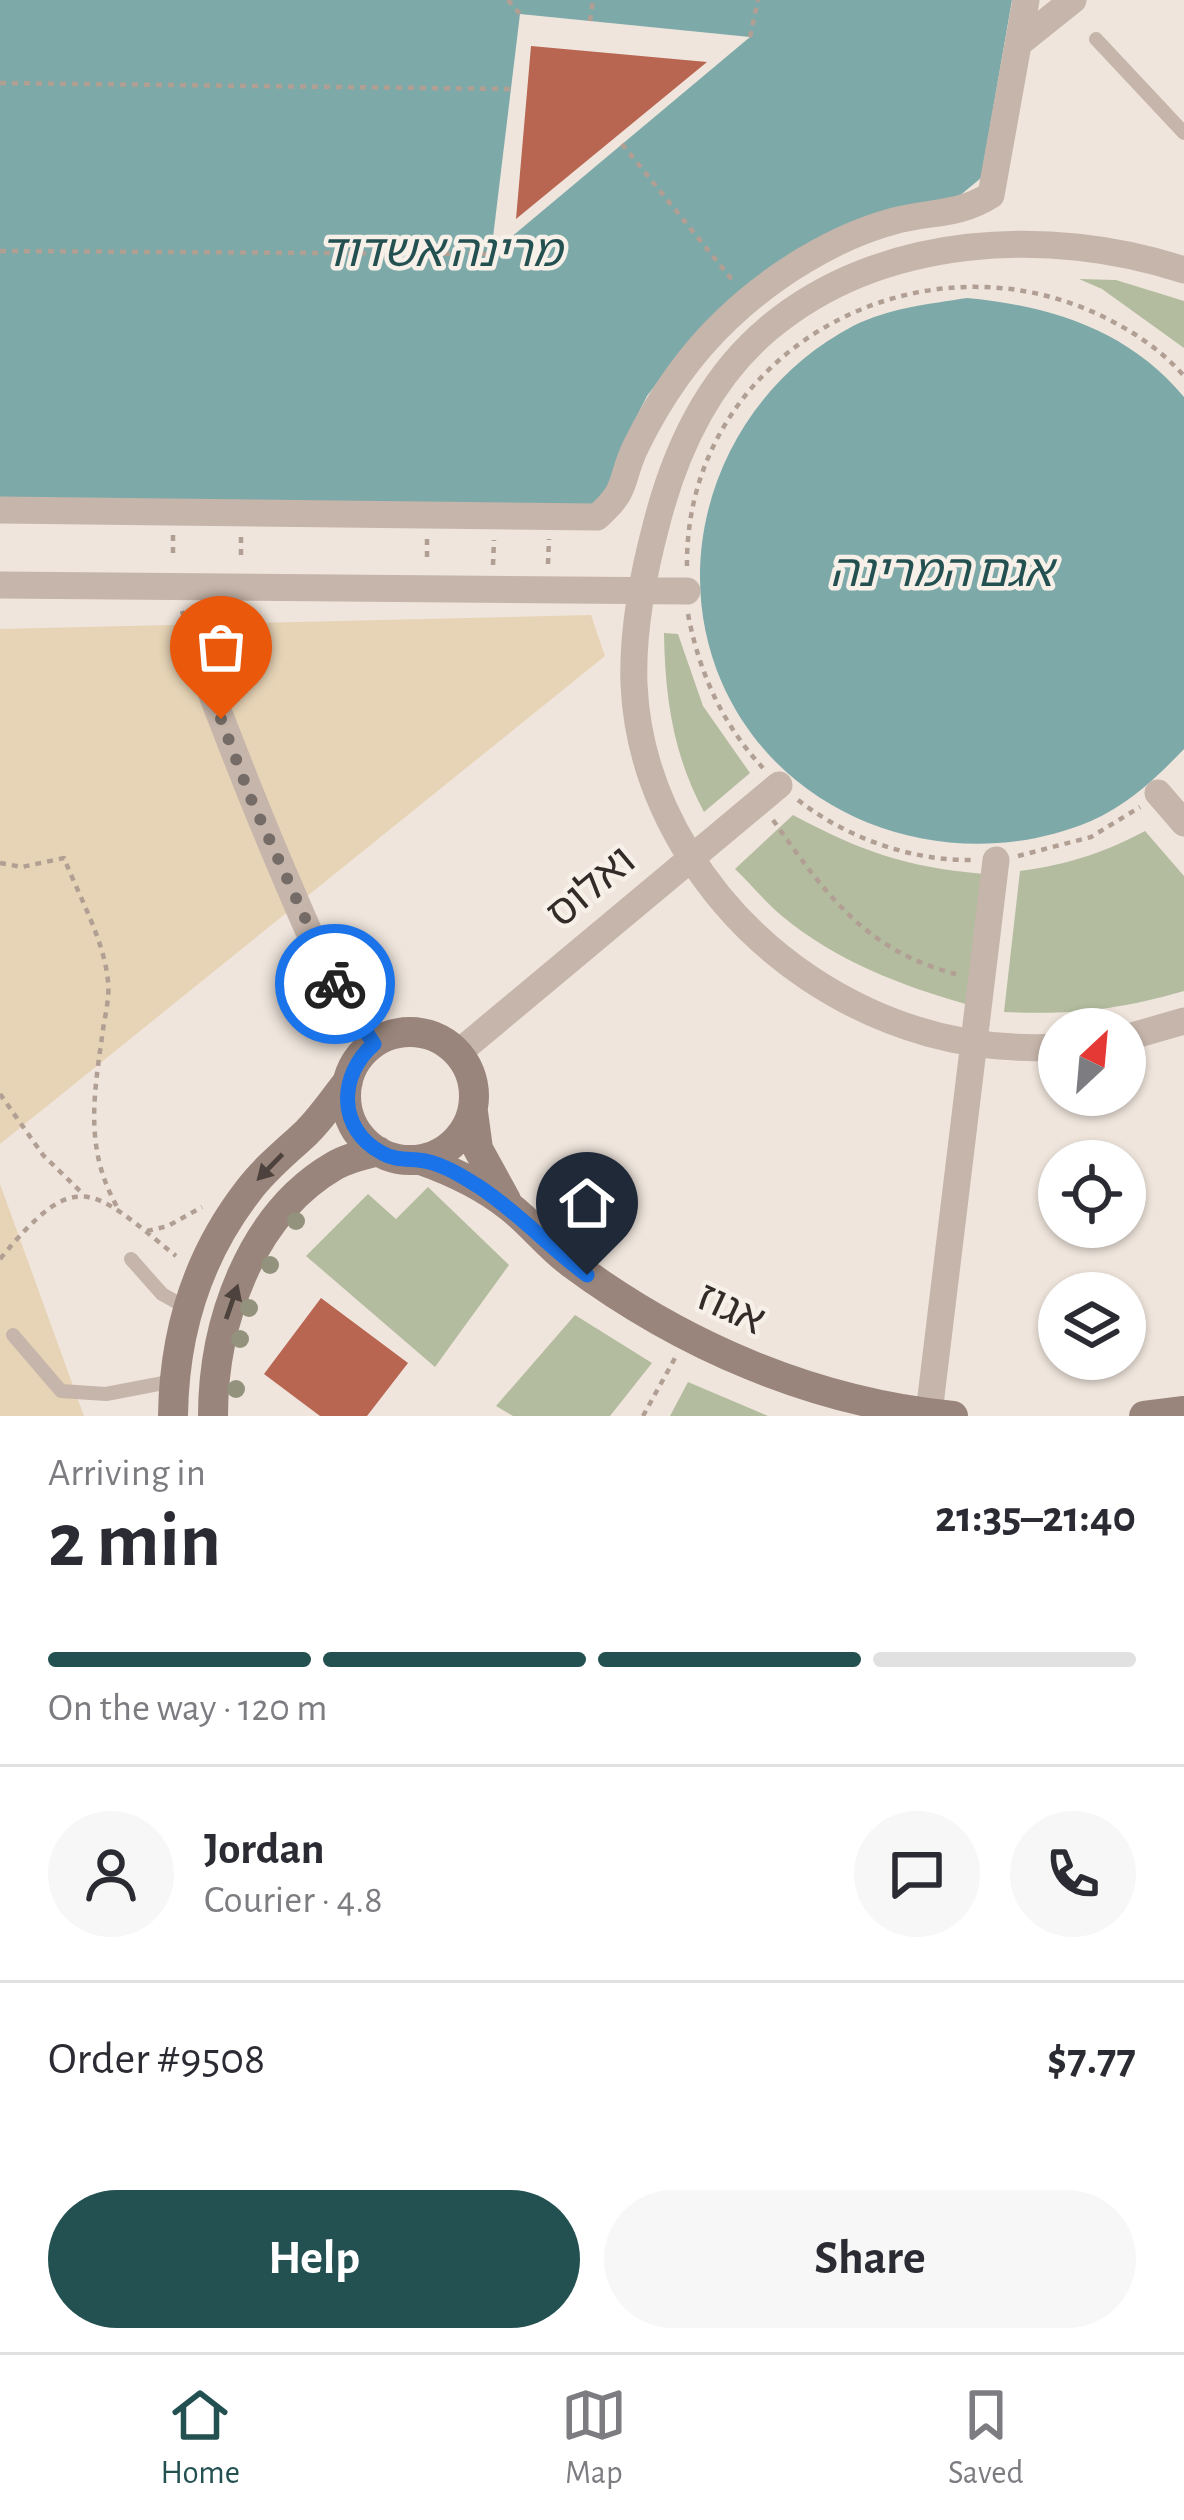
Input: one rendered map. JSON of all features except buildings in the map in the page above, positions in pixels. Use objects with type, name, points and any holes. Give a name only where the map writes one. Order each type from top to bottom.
[{"type":"street","points":[[0,510],[597,518],[619,498],[633,452],[660,401],[693,356],[747,301],[812,256],[844,241],[892,221],[968,209],[991,195],[1026,0]]},
{"type":"street","points":[[1018,44],[1073,0]]},
{"type":"street","points":[[1038,1046],[974,1044],[874,1016],[782,960],[744,924],[690,859],[659,794],[642,737],[634,686],[641,591],[668,479],[705,402],[734,363],[770,327],[814,297],[858,273],[894,262],[1004,245],[1102,247],[1184,270]]},
{"type":"street","points":[[0,585],[687,591]]},
{"type":"street","points":[[206,680],[319,956],[374,1044]]},
{"type":"street","name":"ואלוס","points":[[458,1053],[769,793]]},
{"type":"street","points":[[1158,794],[1184,823]]},
{"type":"street","points":[[941,1414],[958,1171],[996,860]]},
{"type":"street","points":[[1146,1032],[1184,1021]]},
{"type":"street","points":[[417,1032],[458,1053],[469,1070],[473,1111],[454,1143],[421,1160],[392,1158],[362,1139],[346,1102],[348,1081],[353,1066],[374,1044],[387,1036],[417,1032]]},
{"type":"street","points":[[173,1416],[176,1348],[199,1274],[224,1226],[250,1188],[311,1128],[348,1081]]},
{"type":"street","name":"אגוז","points":[[473,1111],[478,1149],[509,1206]]},
{"type":"street","points":[[213,1416],[216,1355],[226,1316],[259,1246],[307,1185],[342,1161],[378,1151]]},
{"type":"street","name":"אגוז","points":[[421,1160],[454,1171],[509,1206],[566,1259],[686,1336],[781,1377],[886,1407],[941,1414]]},
{"type":"street","points":[[1144,1416],[1184,1411]]},
{"type":"lane","points":[[1096,39],[1184,133]]},
{"type":"lane","points":[[131,1259],[162,1294],[187,1308]]},
{"type":"lane","points":[[13,1334],[61,1391],[106,1394],[174,1382]]},
{"type":"path","points":[[508,0],[520,14]]},
{"type":"path","points":[[590,21],[593,0]]},
{"type":"path","points":[[750,37],[758,0]]},
{"type":"path","points":[[0,83],[512,89]]},
{"type":"path","points":[[622,144],[740,290]]},
{"type":"path","points":[[0,251],[491,254]]},
{"type":"path","points":[[981,981],[917,962],[881,944],[849,918],[817,881],[728,725],[694,647],[687,591],[692,511],[711,454],[749,390],[782,357],[846,314],[923,290],[960,286],[1025,291],[1106,318],[1142,339],[1184,376]]},
{"type":"path","points":[[173,512],[174,586],[206,680]]},
{"type":"path","points":[[241,513],[242,587]]},
{"type":"path","points":[[427,515],[427,589]]},
{"type":"path","points":[[494,516],[494,590]]},
{"type":"path","points":[[769,793],[892,848],[958,860],[996,860],[1050,851],[1091,837],[1158,794]]},
{"type":"path","points":[[0,863],[22,867],[64,858],[105,963],[109,986],[93,1113],[102,1181],[119,1210]]},
{"type":"path","points":[[0,1094],[43,1155],[83,1194],[119,1210],[199,1274]]},
{"type":"path","points":[[0,1259],[46,1209],[66,1197],[83,1194]]},
{"type":"path","points":[[643,1416],[686,1336]]},
{"type":"green space","points":[[1079,279],[1116,280],[1184,301],[1184,348],[1102,289]]},
{"type":"green space","points":[[664,633],[678,634],[703,706],[750,773],[704,812],[673,725]]},
{"type":"green space","points":[[793,815],[885,856],[984,874],[969,1005],[847,959],[782,916],[735,869]]},
{"type":"green space","points":[[1145,831],[1184,876],[1184,991],[1107,1008],[1004,1012],[1020,871],[1115,846]]},
{"type":"green space","points":[[428,1187],[509,1265],[435,1367],[306,1256],[368,1194],[396,1219]]},
{"type":"green space","points":[[575,1315],[652,1363],[610,1416],[513,1416],[496,1406]]},
{"type":"green space","points":[[688,1382],[768,1416],[670,1416]]},
{"type":"sand","points":[[591,615],[605,656],[0,1144],[0,629]]},
{"type":"sand","points":[[0,1184],[84,1416],[0,1416]]},
{"type":"water","name":"מרינה אשדוד","points":[[0,0],[1012,0],[981,178],[958,197],[888,211],[686,345],[647,396],[621,448],[607,493],[589,508],[0,497]]},
{"type":"water","name":"אגם המרינה","points":[[967,298],[1028,307],[1086,325],[1138,354],[1184,397],[1184,749],[1130,799],[1091,821],[1038,838],[984,844],[930,840],[878,827],[830,804],[787,772],[750,732],[722,683],[706,632],[700,580],[704,529],[718,479],[740,433],[770,391],[808,355],[853,326],[895,311]]},
{"type":"pier","points":[[520,14],[750,37],[491,254]]},
{"type":"way so far","points":[[221,719],[251,799],[335,984]]},
{"type":"route","points":[[335,984],[374,1044],[353,1066],[348,1081],[346,1102],[362,1139],[392,1158],[421,1160],[454,1171],[509,1206],[587,1275]]}]
